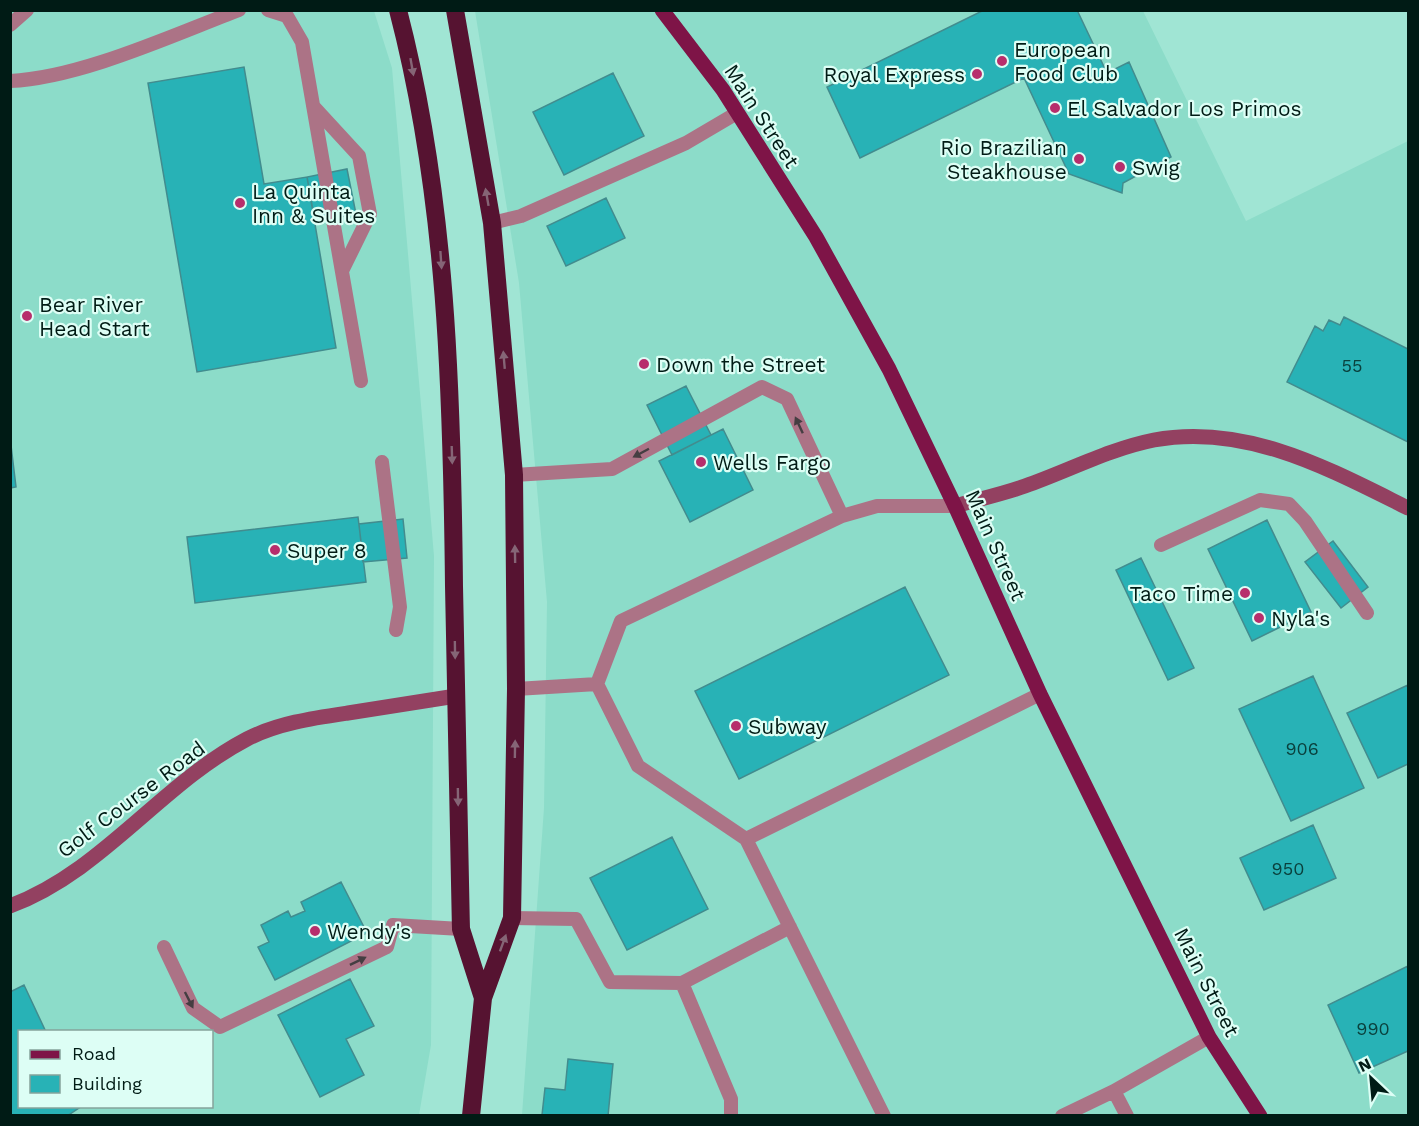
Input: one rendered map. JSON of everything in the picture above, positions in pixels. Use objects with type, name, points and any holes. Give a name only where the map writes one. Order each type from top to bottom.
[{"type":"highway","points":[[398,10],[410,56],[437,212],[453,462],[461,929],[483,998]]},
{"type":"highway","points":[[455,10],[492,223],[514,475],[516,689],[512,918],[483,998],[471,1116]]},
{"type":"main road","name":"Main Street","points":[[662,10],[737,113],[816,237],[884,359],[955,506],[1040,694],[1209,1037],[1260,1116]]},
{"type":"street","points":[[955,506],[1025,486],[1091,459],[1154,440],[1191,436],[1256,442],[1314,461],[1408,508]]},
{"type":"street","name":"Golf Course Road","points":[[10,906],[34,897],[100,853],[173,788],[248,738],[296,721],[456,696]]},
{"type":"lane","points":[[10,25],[27,10]]},
{"type":"lane","points":[[10,81],[33,80],[94,63],[239,10]]},
{"type":"lane","points":[[268,10],[287,16],[302,42],[362,381]]},
{"type":"lane","points":[[313,106],[359,156],[370,214],[342,271]]},
{"type":"lane","points":[[492,223],[520,216],[686,143],[737,113]]},
{"type":"lane","points":[[514,475],[612,469],[762,387],[787,399],[842,516]]},
{"type":"lane","points":[[382,462],[400,607],[396,630]]},
{"type":"lane","points":[[1161,545],[1260,500],[1289,504],[1305,521],[1367,614]]},
{"type":"lane","points":[[884,1116],[746,839],[638,766],[597,684],[621,621],[842,516],[877,506],[955,506]]},
{"type":"lane","points":[[516,689],[597,684]]},
{"type":"lane","points":[[746,839],[1040,694]]},
{"type":"lane","points":[[512,918],[576,919],[610,982],[682,983],[790,927]]},
{"type":"lane","points":[[164,947],[193,1008],[220,1027],[387,947],[393,925],[461,929]]},
{"type":"lane","points":[[682,983],[731,1099],[731,1116]]},
{"type":"lane","points":[[1062,1116],[1114,1091],[1209,1037]]},
{"type":"lane","points":[[1114,1091],[1126,1116]]},
{"type":"shaded area","points":[[11,11],[374,11],[392,68],[434,556],[431,1045],[419,1115],[11,1115]]},
{"type":"shaded area","points":[[475,11],[1143,11],[1246,221],[1408,141],[1408,1115],[522,1115],[544,808],[547,602],[519,283]]},
{"type":"building","points":[[984,10],[1077,10],[1107,73],[1129,62],[1171,157],[1123,183],[1122,193],[1069,174],[1024,78],[860,158],[827,87]]},
{"type":"building","name":"La Quinta Inn & Suites","points":[[244,67],[264,184],[307,177],[336,348],[197,372],[148,83]]},
{"type":"building","points":[[613,73],[644,136],[564,175],[533,112]]},
{"type":"building","points":[[347,169],[356,214],[315,222],[307,177]]},
{"type":"building","points":[[606,198],[625,238],[566,266],[547,226]]},
{"type":"building","points":[[1344,317],[1408,349],[1408,442],[1287,382],[1315,326],[1323,331],[1329,320],[1340,325]]},
{"type":"building","points":[[686,386],[711,435],[672,455],[647,405]]},
{"type":"building","points":[[723,429],[753,490],[690,522],[659,461]]},
{"type":"building","points":[[10,437],[16,487],[10,488]]},
{"type":"building","name":"Super 8","points":[[358,517],[366,582],[195,603],[187,537]]},
{"type":"building","points":[[403,519],[407,558],[363,562],[359,524]]},
{"type":"building","points":[[1267,520],[1311,612],[1252,641],[1208,549]]},
{"type":"building","points":[[1333,541],[1368,587],[1341,608],[1305,562]]},
{"type":"building","points":[[1141,558],[1194,668],[1168,680],[1116,570]]},
{"type":"building","points":[[905,587],[949,675],[739,779],[695,691]]},
{"type":"building","points":[[1313,676],[1364,788],[1291,821],[1239,709]]},
{"type":"building","points":[[1408,685],[1408,764],[1378,778],[1347,713]]},
{"type":"building","points":[[1313,825],[1336,878],[1264,910],[1240,858]]},
{"type":"building","points":[[672,837],[708,909],[627,950],[590,878]]},
{"type":"building","points":[[341,882],[367,933],[275,980],[258,947],[269,942],[261,925],[288,911],[291,917],[305,911],[301,902]]},
{"type":"building","points":[[1408,966],[1408,1051],[1359,1073],[1328,1005]]},
{"type":"building","points":[[350,979],[374,1026],[346,1039],[364,1075],[320,1097],[278,1015]]},
{"type":"building","points":[[24,985],[45,1030],[18,1030],[18,1108],[79,1108],[67,1116],[10,1116],[10,992]]},
{"type":"building","points":[[568,1059],[613,1064],[608,1116],[542,1115],[545,1088],[565,1090]]},
{"type":"place","name":"European Food Club","points":[[1002,61]]},
{"type":"place","name":"Royal Express","points":[[977,74]]},
{"type":"place","name":"El Salvador Los Primos","points":[[1055,108]]},
{"type":"place","name":"Rio Brazilian Steakhouse","points":[[1079,159]]},
{"type":"place","name":"Swig","points":[[1120,167]]},
{"type":"place","name":"La Quinta Inn & Suites","points":[[240,203]]},
{"type":"place","name":"Bear River Head Start","points":[[27,316]]},
{"type":"place","name":"Down the Street","points":[[644,364]]},
{"type":"place","name":"Wells Fargo","points":[[701,462]]},
{"type":"place","name":"Super 8","points":[[275,550]]},
{"type":"place","name":"Taco Time","points":[[1245,593]]},
{"type":"place","name":"Nyla's","points":[[1259,618]]},
{"type":"place","name":"Subway","points":[[736,726]]},
{"type":"place","name":"Wendy's","points":[[315,931]]}]
